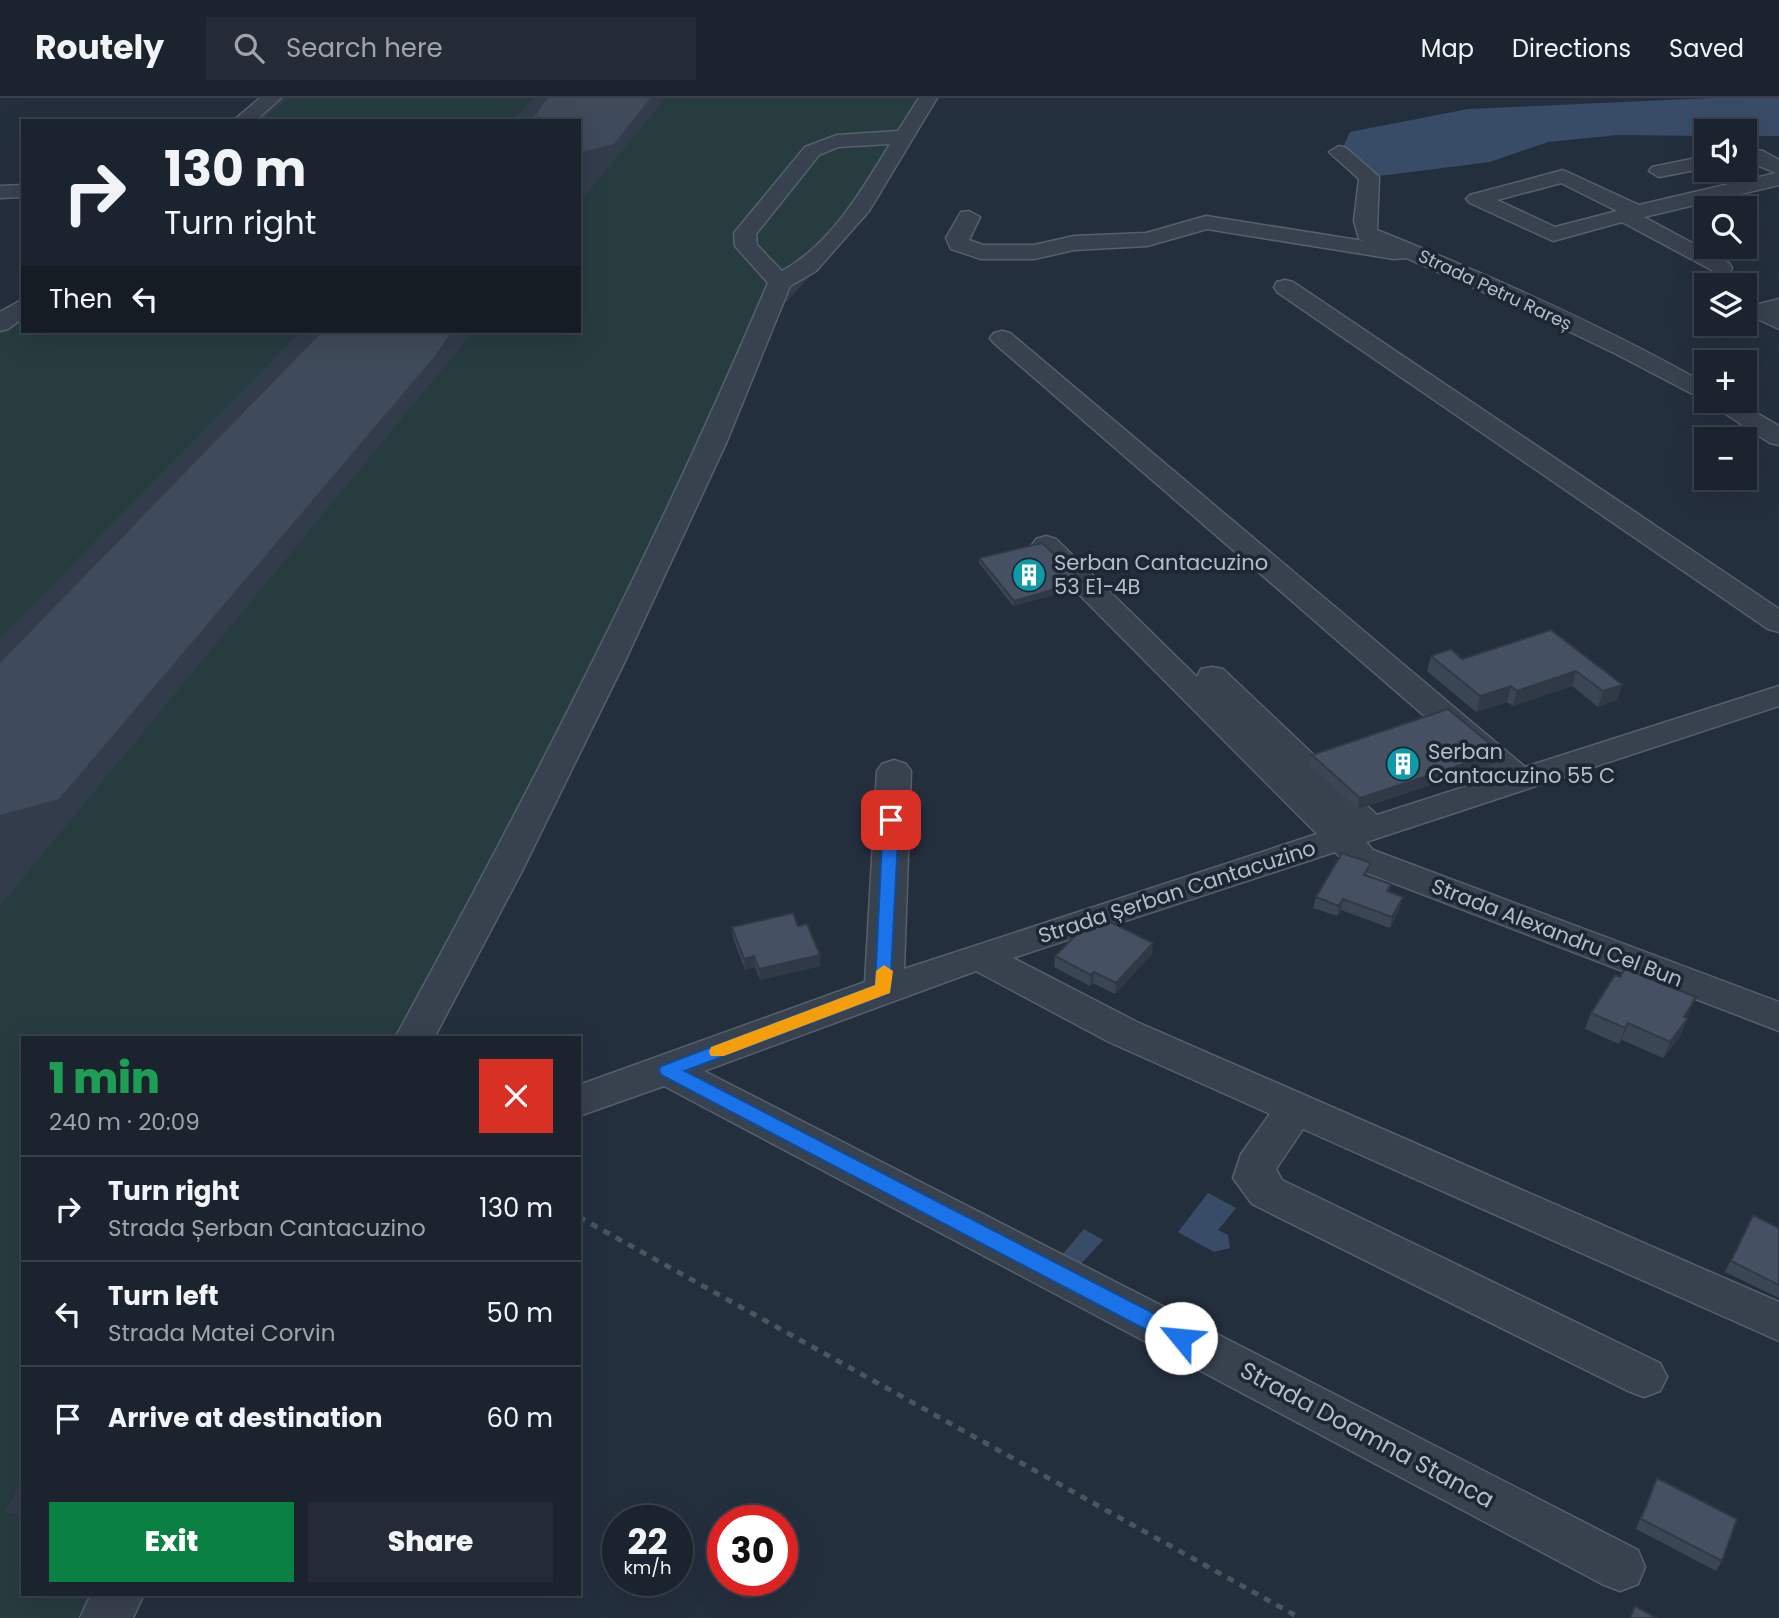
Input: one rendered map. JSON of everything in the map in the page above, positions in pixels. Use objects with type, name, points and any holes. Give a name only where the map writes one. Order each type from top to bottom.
[{"type":"street","points":[[246,119],[272,98]]},
{"type":"street","points":[[259,119],[285,98]]},
{"type":"street","points":[[415,1036],[503,873],[614,650],[714,441],[780,282],[808,267],[862,207],[928,98]]},
{"type":"street","points":[[780,282],[746,246],[744,233],[812,151],[837,141],[904,137]]},
{"type":"street","name":"Strada Petru Rareș","points":[[1339,152],[1369,177],[1370,191],[1364,225],[1367,234],[1411,251],[1664,369],[1694,387]]},
{"type":"street","points":[[1757,158],[1779,168]]},
{"type":"street","points":[[1658,171],[1694,164]]},
{"type":"street","points":[[1721,268],[1631,214],[1563,176],[1476,199],[1553,234],[1631,214],[1779,178]]},
{"type":"street","points":[[0,191],[21,191]]},
{"type":"street","points":[[969,217],[957,237],[959,244],[981,252],[1034,252],[1074,243],[1147,240],[1206,222],[1394,252],[1411,251]]},
{"type":"street","points":[[1285,287],[1779,623]]},
{"type":"street","points":[[0,310],[21,294]]},
{"type":"street","points":[[1779,306],[1759,311],[1779,322]]},
{"type":"street","points":[[0,324],[21,308]]},
{"type":"street","points":[[1002,338],[1521,781]]},
{"type":"street","points":[[1738,413],[1779,437]]},
{"type":"street","points":[[1046,545],[1356,834]]},
{"type":"street","points":[[1212,676],[1356,834]]},
{"type":"street","name":"Strada Șerban Cantacuzino","points":[[581,1100],[978,956],[1779,696]]},
{"type":"street","points":[[884,989],[894,771]]},
{"type":"street","name":"Strada Alexandru Cel Bun","points":[[1356,834],[1361,858],[1779,1017]]},
{"type":"street","points":[[978,956],[1123,1032],[1779,1322]]},
{"type":"street","name":"Strada Doamna Stanca","points":[[668,1070],[1620,1567]]},
{"type":"street","points":[[1296,1108],[1256,1166],[1254,1178],[1266,1192],[1644,1377]]},
{"type":"street","points":[[106,1618],[118,1596]]},
{"type":"path","points":[[581,1218],[1300,1618]]},
{"type":"shaded area","points":[[276,98],[933,98],[865,216],[780,309],[685,511],[693,514],[683,537],[672,539],[527,839],[535,849],[515,883],[29,1036],[21,1036],[21,1596],[0,1618],[0,315],[21,299],[21,333],[581,333],[581,119],[250,119]]},
{"type":"green space","points":[[289,98],[533,98],[515,119],[263,119]]},
{"type":"green space","points":[[666,98],[922,98],[900,133],[821,142],[741,233],[771,286],[703,455],[410,1036],[21,1036],[21,1482],[4,1512],[21,1516],[21,1596],[105,1596],[93,1618],[0,1618],[0,906],[472,333],[581,333],[581,201]]},
{"type":"green space","points":[[896,141],[889,151],[884,151],[882,155],[887,155],[862,196],[804,264],[778,274],[750,237],[820,148]]},
{"type":"green space","points":[[21,312],[21,333],[299,333],[0,638],[0,328]]},
{"type":"water","points":[[1713,98],[1779,98],[1779,136],[1757,136],[1757,119],[1694,119],[1694,136],[1618,135],[1548,142],[1490,162],[1379,176],[1342,149],[1350,132],[1468,109]]},
{"type":"water","points":[[1208,1193],[1236,1208],[1218,1230],[1228,1235],[1230,1248],[1214,1252],[1178,1232]]},
{"type":"water","points":[[1084,1229],[1103,1240],[1079,1266],[1062,1255]]},
{"type":"building","name":"Serban Cantacuzino 53 E1-4B","points":[[1042,543],[1083,581],[1014,601],[979,558]]},
{"type":"building","points":[[1551,630],[1623,685],[1603,691],[1576,671],[1517,691],[1511,686],[1480,696],[1431,656],[1451,649],[1462,659]]},
{"type":"building","name":"Serban Cantacuzino 55 C","points":[[1448,709],[1500,752],[1360,798],[1312,755]]},
{"type":"building","points":[[1342,853],[1371,863],[1364,875],[1391,884],[1387,891],[1403,897],[1392,917],[1343,899],[1339,906],[1316,897]]},
{"type":"building","points":[[793,913],[798,926],[807,924],[820,955],[759,969],[754,956],[744,959],[732,927]]},
{"type":"building","points":[[1096,915],[1153,943],[1116,983],[1094,972],[1091,975],[1055,956]]},
{"type":"building","points":[[1625,969],[1696,997],[1684,1017],[1688,1018],[1670,1042],[1628,1023],[1625,1028],[1591,1013],[1615,975],[1620,977]]},
{"type":"building","points":[[1753,1215],[1779,1228],[1779,1285],[1731,1261]]},
{"type":"building","points":[[1657,1478],[1737,1519],[1722,1561],[1641,1519]]},
{"type":"building","points":[[1635,1606],[1656,1618],[1630,1618]]},
{"type":"runway","points":[[581,121],[602,98]]},
{"type":"runway","points":[[0,762],[389,333]]},
{"type":"slow traffic","points":[[718,1052],[884,989],[884,971]]},
{"type":"place","name":"Serban Cantacuzino 53 E1-4B","points":[[1029,575]]},
{"type":"place","name":"Serban Cantacuzino 55 C","points":[[1403,764]]},
{"type":"route","points":[[891,820],[884,989],[668,1070],[1181,1338]]}]
